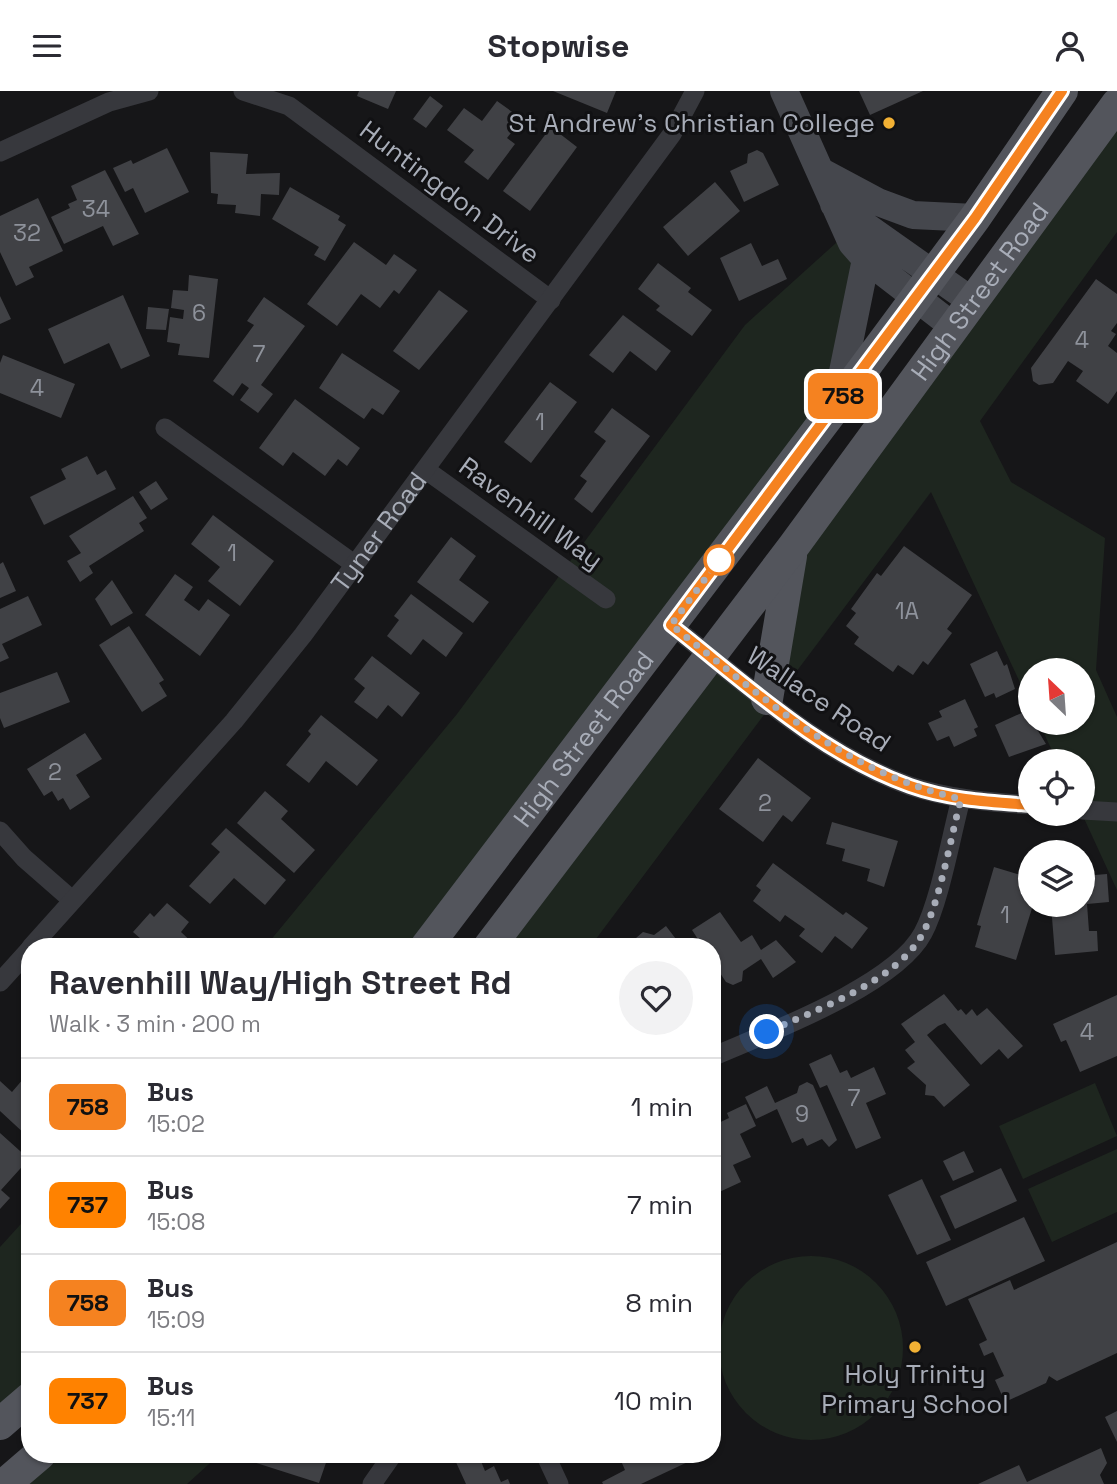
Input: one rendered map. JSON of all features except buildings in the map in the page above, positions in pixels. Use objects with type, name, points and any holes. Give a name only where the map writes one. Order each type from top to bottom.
[{"type":"main road","points":[[784,91],[847,233],[866,260],[973,302]]},
{"type":"main road","name":"High Street Road","points":[[433,938],[836,406],[975,218],[1062,91]]},
{"type":"main road","name":"High Street Road","points":[[496,938],[793,547],[1117,104]]},
{"type":"main road","points":[[820,171],[878,202],[913,215],[975,218]]},
{"type":"main road","points":[[834,204],[924,285],[954,327]]},
{"type":"main road","points":[[836,406],[866,260]]},
{"type":"main road","points":[[767,699],[793,547]]},
{"type":"main road","points":[[0,1424],[21,1406]]},
{"type":"main road","points":[[5,1484],[30,1463]]},
{"type":"street","points":[[0,152],[109,102],[149,91]]},
{"type":"street","name":"Huntingdon Drive","points":[[243,91],[292,98],[551,300]]},
{"type":"street","name":"Tyner Road","points":[[40,938],[234,720],[426,470],[551,300],[672,134],[695,91]]},
{"type":"street","points":[[166,428],[354,564]]},
{"type":"street","name":"Ravenhill Way","points":[[426,470],[606,599]]},
{"type":"street","name":"Wallace Road","points":[[671,625],[837,750],[868,768],[910,786],[961,799],[1018,804]]},
{"type":"street","points":[[721,1053],[852,993],[881,975],[914,947],[929,920],[961,799]]},
{"type":"street","points":[[1095,811],[1117,812]]},
{"type":"street","points":[[0,831],[24,858],[72,900]]},
{"type":"street","name":"Tyner Road","points":[[0,982],[21,959]]},
{"type":"street","points":[[372,1484],[387,1463]]},
{"type":"street","points":[[549,1463],[559,1484]]},
{"type":"shaded area","points":[[1117,104],[1117,232],[980,421],[1011,482],[1105,538],[1096,670],[1096,658],[1018,658],[1018,678],[931,492],[597,938],[496,938],[709,655],[767,699],[793,547]]},
{"type":"shaded area","points":[[847,233],[866,259],[836,406],[433,938],[272,938],[457,714],[745,325]]},
{"type":"shaded area","points":[[1096,670],[1117,717],[1117,890],[1088,826],[1095,826],[1095,749],[1051,749],[1045,735],[1096,735]]},
{"type":"shaded area","points":[[1095,1083],[1117,1136],[1023,1179],[999,1126]]},
{"type":"shaded area","points":[[1117,1149],[1117,1212],[1052,1242],[1028,1189]]},
{"type":"shaded area","points":[[21,1224],[21,1406],[0,1424],[0,1247]]},
{"type":"shaded area","points":[[793,1258],[829,1258],[862,1272],[876,1283],[887,1297],[901,1330],[901,1366],[887,1399],[876,1413],[862,1424],[829,1438],[793,1438],[760,1424],[746,1413],[735,1399],[721,1366],[721,1330],[735,1297],[746,1283],[760,1272]]},
{"type":"shaded area","points":[[30,1463],[210,1463],[187,1484],[5,1484]]},
{"type":"bus line","name":"758","points":[[1018,804],[961,799],[910,786],[868,768],[847,757],[797,722],[671,625],[975,218],[1062,91]]},
{"type":"place","name":"St Andrew's Christian College","points":[[889,123]]},
{"type":"place","name":"Holy Trinity Primary School","points":[[915,1347]]},
{"type":"route","points":[[719,560],[671,625],[847,757],[910,786],[961,799],[929,920],[914,947],[888,970],[852,993],[767,1032]]}]
